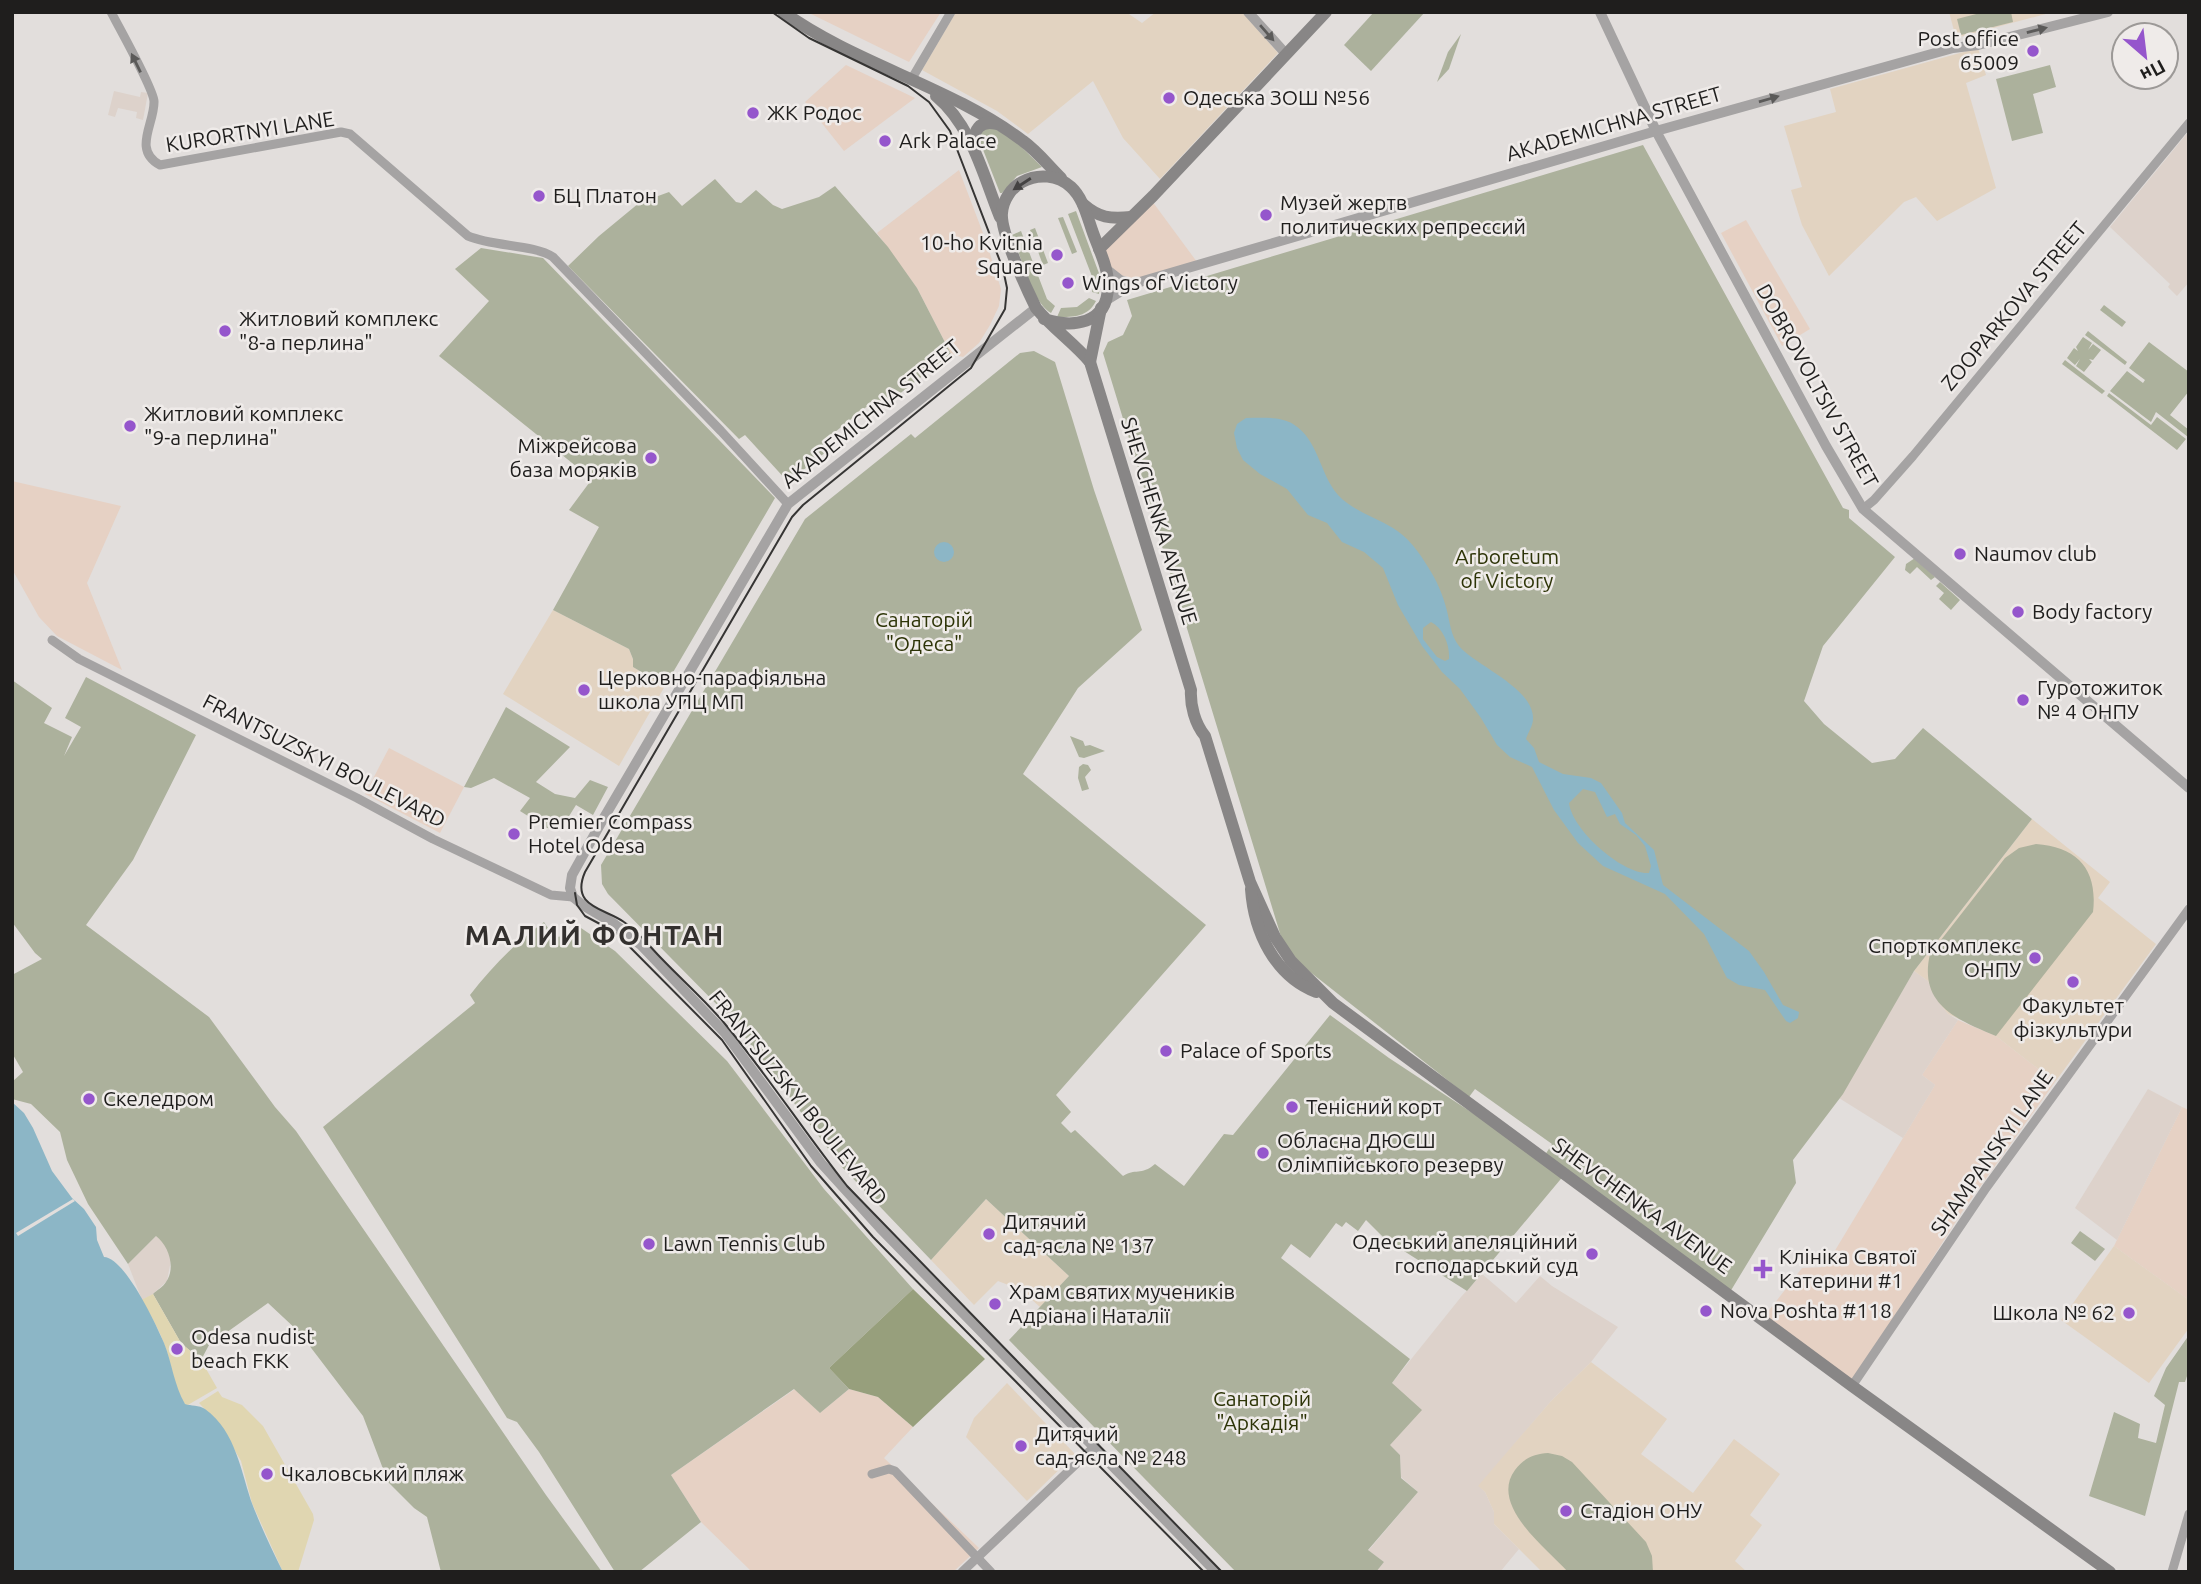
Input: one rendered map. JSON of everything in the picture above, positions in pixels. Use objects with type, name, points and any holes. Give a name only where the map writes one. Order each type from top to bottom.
[{"type":"main road","points":[[783,12],[826,38],[960,102],[1003,127],[1037,152],[1075,191],[1099,249],[1108,287],[1103,305],[1092,317],[1074,325],[1061,324],[1040,314],[958,118],[926,88]]},
{"type":"main road","points":[[1099,249],[1200,147],[1326,12]]},
{"type":"main road","points":[[972,147],[975,131],[981,124],[992,122],[1003,127]]},
{"type":"main road","points":[[1002,221],[1003,205],[1017,185],[1040,176],[1063,181]]},
{"type":"main road","points":[[1082,204],[1107,219],[1131,216]]},
{"type":"main road","name":"SHEVCHENKA AVENUE","points":[[1090,362],[1103,305]]},
{"type":"main road","name":"SHEVCHENKA AVENUE","points":[[1040,314],[1090,362],[1191,690],[1198,698],[1207,729],[1205,736],[1250,882],[1284,953],[1321,994],[1852,1386],[2110,1572]]},
{"type":"street","name":"KURORTNYI LANE","points":[[111,12],[154,100],[146,141],[149,154],[160,165],[341,132],[350,134],[468,236],[492,244],[544,252],[554,257],[788,504]]},
{"type":"street","points":[[911,80],[951,12]]},
{"type":"street","points":[[1248,12],[1286,54]]},
{"type":"street","name":"DOBROVOLTSIV STREET","points":[[1600,12],[1656,131],[1826,446],[1863,509],[2189,788]]},
{"type":"street","name":"AKADEMICHNA STREET","points":[[1103,305],[1133,284],[1656,131],[1953,48],[1978,45],[2108,12]]},
{"type":"street","name":"ZOOPARKOVA STREET","points":[[1863,509],[1906,463],[2189,123]]},
{"type":"street","points":[[1105,269],[1120,280],[1133,284]]},
{"type":"street","name":"AKADEMICHNA STREET","points":[[573,897],[570,888],[572,876],[602,821],[788,504],[1040,314]]},
{"type":"street","name":"FRANTSUZSKYI BOULEVARD","points":[[52,640],[79,659],[357,798],[433,839],[551,895],[573,897],[641,945],[720,1029],[821,1163],[880,1228],[1216,1572]]},
{"type":"street","name":"SHAMPANSKYI LANE","points":[[1852,1386],[1986,1188],[2189,909]]},
{"type":"street","points":[[962,1572],[1094,1447]]},
{"type":"street","points":[[872,1474],[889,1469],[895,1471],[991,1572]]},
{"type":"street","points":[[2172,1572],[2189,1514]]},
{"type":"shaded area","points":[[807,12],[941,12],[909,62]]},
{"type":"shaded area","points":[[956,12],[1126,12],[1142,23],[1156,12],[1242,12],[1278,53],[1160,179],[1123,138],[1093,81],[1028,134],[997,111],[922,70]]},
{"type":"shaded area","points":[[1949,12],[2053,12],[1956,38]]},
{"type":"shaded area","points":[[1978,48],[1986,75],[1966,83],[1996,188],[1937,221],[1916,197],[1904,202],[1829,276],[1802,225],[1791,190],[1802,187],[1784,126],[1836,112],[1830,89]]},
{"type":"shaded area","points":[[846,65],[915,98],[844,151],[805,102]]},
{"type":"shaded area","points":[[114,91],[140,97],[141,92],[148,93],[143,120],[136,118],[137,112],[118,108],[115,117],[108,115]]},
{"type":"shaded area","points":[[2189,131],[2189,282],[2177,296],[2168,287],[2170,284],[2110,227]]},
{"type":"shaded area","points":[[959,170],[1001,289],[999,306],[990,325],[979,343],[963,357],[951,354],[917,288],[877,233]]},
{"type":"shaded area","points":[[1152,201],[1197,262],[1144,279],[1124,280],[1110,270],[1103,247]]},
{"type":"shaded area","points":[[1746,220],[1810,329],[1782,346],[1721,233]]},
{"type":"shaded area","points":[[12,481],[121,506],[87,583],[122,670],[57,636],[39,617],[12,569]]},
{"type":"shaded area","name":"Церковно-парафіяльна школа УПЦ МП","points":[[553,610],[629,649],[633,667],[665,686],[619,766],[503,694]]},
{"type":"shaded area","points":[[389,748],[464,787],[440,833],[365,794]]},
{"type":"shaded area","name":"Спорткомплекс ОНПУ","points":[[2032,819],[2110,882],[2098,898],[2156,944],[2055,1082],[1996,1036],[1948,1014],[1937,1000],[1928,981],[1914,971]]},
{"type":"shaded area","points":[[1914,971],[1928,981],[1937,1000],[1948,1014],[1958,1020],[1922,1075],[1935,1085],[1903,1138],[1839,1098]]},
{"type":"shaded area","points":[[1958,1020],[1996,1036],[2055,1082],[1962,1212],[1852,1384],[1763,1318],[1802,1268],[1825,1267],[1935,1085],[1922,1075]]},
{"type":"shaded area","points":[[2148,1089],[2182,1107],[2117,1240],[2075,1208]]},
{"type":"shaded area","points":[[2182,1107],[2189,1110],[2189,1300],[2114,1246]]},
{"type":"shaded area","name":"Дитячий сад-ясла № 137","points":[[986,1199],[1069,1276],[1040,1307],[1021,1290],[998,1281],[974,1305],[931,1260]]},
{"type":"shaded area","points":[[157,1235],[165,1242],[171,1260],[167,1281],[142,1300],[128,1264]]},
{"type":"shaded area","points":[[2114,1246],[2189,1300],[2189,1328],[2149,1383],[2061,1320]]},
{"type":"shaded area","points":[[1482,1274],[1516,1303],[1540,1276],[1618,1327],[1591,1362],[1551,1401],[1479,1486],[1485,1492],[1494,1512],[1494,1524],[1519,1549],[1500,1572],[1376,1572],[1384,1562],[1368,1551],[1418,1492],[1401,1477],[1400,1455],[1389,1445],[1398,1435],[1392,1383]]},
{"type":"shaded area","points":[[1591,1362],[1667,1419],[1641,1454],[1693,1493],[1734,1439],[1780,1474],[1750,1515],[1762,1525],[1735,1561],[1747,1572],[1542,1572],[1494,1524],[1494,1512],[1485,1492],[1478,1486],[1551,1401]]},
{"type":"shaded area","name":"Дитячий сад-ясла № 248","points":[[1007,1383],[1075,1454],[1027,1501],[966,1437],[974,1418]]},
{"type":"shaded area","points":[[795,1389],[820,1413],[849,1389],[878,1397],[913,1427],[884,1458],[979,1548],[953,1572],[752,1572],[701,1522],[671,1475]]},
{"type":"green space","points":[[1374,12],[1425,12],[1371,71],[1344,45]]},
{"type":"green space","points":[[1984,12],[2011,12],[2013,22],[1961,35],[1957,19]]},
{"type":"green space","points":[[1461,34],[1449,69],[1437,82],[1448,52]]},
{"type":"green space","points":[[2050,65],[2056,87],[2033,94],[2043,133],[2012,141],[1996,79]]},
{"type":"green space","points":[[987,125],[1012,138],[1042,167],[1017,176],[1002,193],[978,135]]},
{"type":"green space","name":"Arboretum of Victory","points":[[1643,145],[1843,508],[1849,510],[1849,518],[1895,557],[1823,646],[1804,701],[1824,724],[1872,763],[1895,759],[1923,728],[2032,819],[1914,971],[1843,1094],[1793,1160],[1796,1183],[1730,1292],[1545,1155],[1552,1144],[1475,1089],[1469,1097],[1286,953],[1103,353],[1108,342],[1123,335],[1132,316],[1127,300]]},
{"type":"green space","points":[[715,179],[736,202],[741,203],[756,190],[782,209],[819,197],[835,186],[888,247],[917,288],[951,354],[876,412],[870,404],[835,432],[841,440],[788,482],[745,435],[739,439],[568,266],[639,203],[669,192],[682,206]]},
{"type":"green space","points":[[1076,211],[1100,276],[1099,294],[1092,292],[1093,279],[1068,214]]},
{"type":"green space","points":[[1063,217],[1077,252],[1072,254],[1058,218]]},
{"type":"green space","points":[[1035,228],[1048,263],[1043,265],[1030,230]]},
{"type":"green space","points":[[1021,231],[1047,299],[1055,306],[1051,313],[1038,299],[1023,266],[1012,235]]},
{"type":"green space","name":"Міжрейсова база моряків","points":[[481,248],[543,258],[775,498],[665,686],[633,667],[629,649],[553,610],[599,527],[569,510],[592,479],[439,356],[489,301],[455,269]]},
{"type":"green space","points":[[1089,298],[1096,301],[1085,313],[1057,317],[1061,308],[1077,307]]},
{"type":"green space","points":[[2104,305],[2126,322],[2122,327],[2100,310]]},
{"type":"green space","points":[[2088,331],[2127,362],[2125,365],[2085,335]]},
{"type":"green space","points":[[2083,337],[2092,343],[2088,350],[2093,344],[2101,350],[2093,360],[2089,359],[2092,362],[2084,372],[2076,366],[2080,359],[2075,365],[2067,358],[2074,348],[2078,351],[2076,347]]},
{"type":"green space","points":[[2149,342],[2189,372],[2189,391],[2170,415],[2189,430],[2188,437],[2156,412],[2151,422],[2110,391],[2127,371],[2143,383],[2145,380],[2129,368]]},
{"type":"green space","points":[[1034,351],[1055,362],[1094,490],[1142,630],[1078,688],[1023,774],[1206,925],[1056,1095],[1071,1112],[1061,1123],[1071,1133],[1075,1130],[1123,1176],[1146,1170],[1155,1164],[1184,1186],[1224,1134],[1233,1135],[1330,1015],[1389,1058],[1565,1174],[1467,1291],[1385,1239],[1366,1220],[1358,1231],[1346,1222],[1342,1227],[1336,1223],[1310,1258],[1291,1244],[1281,1258],[1410,1359],[1392,1383],[1422,1410],[1390,1445],[1400,1455],[1401,1478],[1418,1492],[1368,1550],[1384,1562],[1376,1572],[1236,1572],[1009,1340],[1069,1276],[986,1199],[931,1260],[841,1166],[733,1021],[608,894],[602,884],[601,865],[805,519],[911,434],[915,438],[1020,353]]},
{"type":"green space","points":[[2065,360],[2105,391],[2102,394],[2062,364]]},
{"type":"green space","points":[[2109,393],[2151,425],[2157,417],[2186,439],[2177,450],[2107,396]]},
{"type":"green space","points":[[1915,558],[1935,577],[1931,580],[1917,567],[1910,574],[1905,570],[1906,564]]},
{"type":"green space","points":[[1940,582],[1960,600],[1951,610],[1939,599],[1944,593],[1936,586]]},
{"type":"green space","points":[[86,677],[196,735],[133,860],[86,925],[209,1017],[275,1107],[296,1131],[546,1495],[602,1572],[441,1572],[427,1517],[388,1482],[363,1416],[299,1332],[268,1303],[209,1345],[201,1360],[181,1343],[153,1294],[165,1284],[171,1264],[161,1240],[156,1236],[128,1264],[88,1204],[67,1160],[60,1132],[31,1104],[12,1099],[12,1082],[23,1072],[12,1053],[12,975],[42,959],[12,922],[12,680],[52,708],[44,723],[72,737],[64,756],[81,727],[65,718]]},
{"type":"green space","points":[[506,707],[570,747],[536,782],[555,794],[575,798],[590,780],[608,787],[593,815],[576,805],[561,829],[547,828],[520,811],[530,798],[494,778],[471,788],[464,787]]},
{"type":"green space","points":[[1070,736],[1083,741],[1085,746],[1090,745],[1105,751],[1079,757]]},
{"type":"green space","points":[[1088,765],[1091,770],[1085,777],[1089,789],[1082,791],[1078,778],[1079,767]]},
{"type":"green space","points":[[2036,844],[2063,850],[2082,863],[2092,884],[2093,912],[1996,1036],[1968,1024],[1944,1008],[1930,986],[1930,954],[2005,858],[2019,848]]},
{"type":"green space","points":[[544,922],[554,937],[568,936],[578,926],[615,951],[727,1061],[824,1189],[913,1289],[829,1368],[849,1389],[820,1413],[794,1389],[671,1475],[701,1522],[639,1572],[615,1572],[539,1452],[517,1422],[507,1418],[323,1127],[475,1003],[470,995],[487,975],[514,947]]},
{"type":"green space","points":[[2080,1231],[2105,1249],[2095,1261],[2071,1243]]},
{"type":"green space","points":[[913,1289],[985,1359],[913,1427],[878,1397],[849,1389],[829,1368]]},
{"type":"green space","points":[[2189,1335],[2189,1370],[2185,1382],[2179,1382],[2145,1516],[2089,1496],[2114,1412],[2140,1424],[2138,1438],[2156,1443],[2165,1405],[2154,1396],[2166,1368]]},
{"type":"green space","name":"Стадіон ОНУ","points":[[1548,1453],[1562,1456],[1572,1462],[1646,1542],[1652,1556],[1653,1572],[1568,1572],[1535,1538],[1515,1511],[1509,1497],[1509,1483],[1522,1462]]},
{"type":"sand","name":"Odesa nudist beach FKK","points":[[153,1294],[181,1343],[201,1360],[217,1388],[186,1406],[176,1386],[161,1336],[141,1300]]},
{"type":"sand","name":"Чкаловський пляж","points":[[218,1391],[222,1397],[242,1405],[263,1426],[313,1514],[314,1520],[298,1572],[283,1572],[252,1503],[241,1461],[220,1425],[199,1403]]},
{"type":"water","points":[[1246,418],[1264,418],[1293,424],[1302,431],[1314,448],[1338,495],[1357,510],[1393,528],[1408,540],[1437,583],[1456,642],[1467,654],[1515,688],[1531,708],[1533,722],[1526,739],[1534,748],[1539,762],[1563,774],[1591,778],[1601,783],[1622,813],[1625,823],[1654,850],[1663,885],[1749,951],[1783,1005],[1799,1012],[1798,1018],[1790,1023],[1786,1021],[1765,990],[1739,985],[1727,978],[1704,934],[1665,894],[1603,866],[1578,843],[1554,810],[1532,767],[1510,757],[1497,745],[1460,689],[1442,672],[1422,646],[1398,605],[1383,568],[1364,552],[1342,542],[1327,523],[1308,515],[1287,489],[1260,474],[1243,460],[1234,433],[1237,424]],"holes":[[[1431,622],[1439,628],[1447,643],[1449,659],[1445,661],[1437,657],[1423,639],[1423,628]],[[1583,789],[1595,792],[1607,817],[1615,814],[1620,824],[1636,835],[1645,846],[1651,866],[1649,873],[1638,872],[1613,859],[1579,826],[1569,803]]]},
{"type":"water","points":[[944,542],[951,545],[954,552],[951,559],[944,562],[937,559],[934,552],[937,545]]},
{"type":"water","points":[[12,1102],[24,1113],[33,1128],[52,1171],[96,1227],[97,1240],[104,1257],[121,1268],[139,1293],[164,1343],[185,1404],[205,1409],[216,1418],[231,1441],[256,1515],[283,1572],[12,1572]]},
{"type":"pier","points":[[73,1199],[75,1201],[18,1236],[16,1233]]},
{"type":"tram line","points":[[772,12],[809,38],[908,86],[929,102],[950,131],[1003,269],[1007,288],[1005,309],[971,368],[803,505],[792,517],[585,872],[582,893],[591,905],[635,930],[710,1007],[847,1186],[1222,1572]]},
{"type":"tram line","points":[[575,893],[577,905],[585,916],[615,932],[722,1040],[811,1166],[873,1237],[1204,1572]]},
{"type":"place","name":"Post office 65009","points":[[2033,51]]},
{"type":"place","name":"Одеська ЗОШ №56","points":[[1169,98]]},
{"type":"place","name":"ЖК Родос","points":[[753,113]]},
{"type":"place","name":"Ark Palace","points":[[885,141]]},
{"type":"place","name":"БЦ Платон","points":[[539,196]]},
{"type":"place","name":"Музей жертв политических репрессий","points":[[1266,215]]},
{"type":"place","name":"10-ho Kvitnia Square","points":[[1057,255]]},
{"type":"place","name":"Wings of Victory","points":[[1068,283]]},
{"type":"place","name":"Житловий комплекс \"8-а перлина\"","points":[[225,331]]},
{"type":"place","name":"Житловий комплекс \"9-а перлина\"","points":[[130,426]]},
{"type":"place","name":"Міжрейсова база моряків","points":[[651,458]]},
{"type":"place","name":"Naumov club","points":[[1960,554]]},
{"type":"place","name":"Body factory","points":[[2018,612]]},
{"type":"place","name":"Церковно-парафіяльна школа УПЦ МП","points":[[584,690]]},
{"type":"place","name":"Гуротожиток № 4 ОНПУ","points":[[2023,700]]},
{"type":"place","name":"Premier Compass Hotel Odesa","points":[[514,834]]},
{"type":"place","name":"Спорткомплекс ОНПУ","points":[[2035,958]]},
{"type":"place","name":"Факультет фізкультури","points":[[2073,982]]},
{"type":"place","name":"Palace of Sports","points":[[1166,1051]]},
{"type":"place","name":"Скеледром","points":[[89,1099]]},
{"type":"place","name":"Тенісний корт","points":[[1292,1107]]},
{"type":"place","name":"Обласна ДЮСШ Олімпійського резерву","points":[[1263,1153]]},
{"type":"place","name":"Дитячий сад-ясла № 137","points":[[989,1234]]},
{"type":"place","name":"Lawn Tennis Club","points":[[649,1244]]},
{"type":"place","name":"Одеський апеляційний господарський суд","points":[[1592,1254]]},
{"type":"place","name":"Клініка Святої Катерини #1","points":[[1763,1269]]},
{"type":"place","name":"Храм святих мучеників Адріана і Наталії","points":[[995,1304]]},
{"type":"place","name":"Nova Poshta #118","points":[[1706,1311]]},
{"type":"place","name":"Школа № 62","points":[[2129,1313]]},
{"type":"place","name":"Odesa nudist beach FKK","points":[[177,1349]]},
{"type":"place","name":"Дитячий сад-ясла № 248","points":[[1021,1446]]},
{"type":"place","name":"Чкаловський пляж","points":[[267,1474]]},
{"type":"place","name":"Стадіон ОНУ","points":[[1566,1511]]},
{"type":"district","name":"МАЛИЙ ФОНТАН","points":[[595,935]]},
{"type":"park label","name":"Санаторій \"Одеса\"","points":[[924,632]]},
{"type":"park label","name":"Санаторій \"Аркадія\"","points":[[1262,1411]]}]
